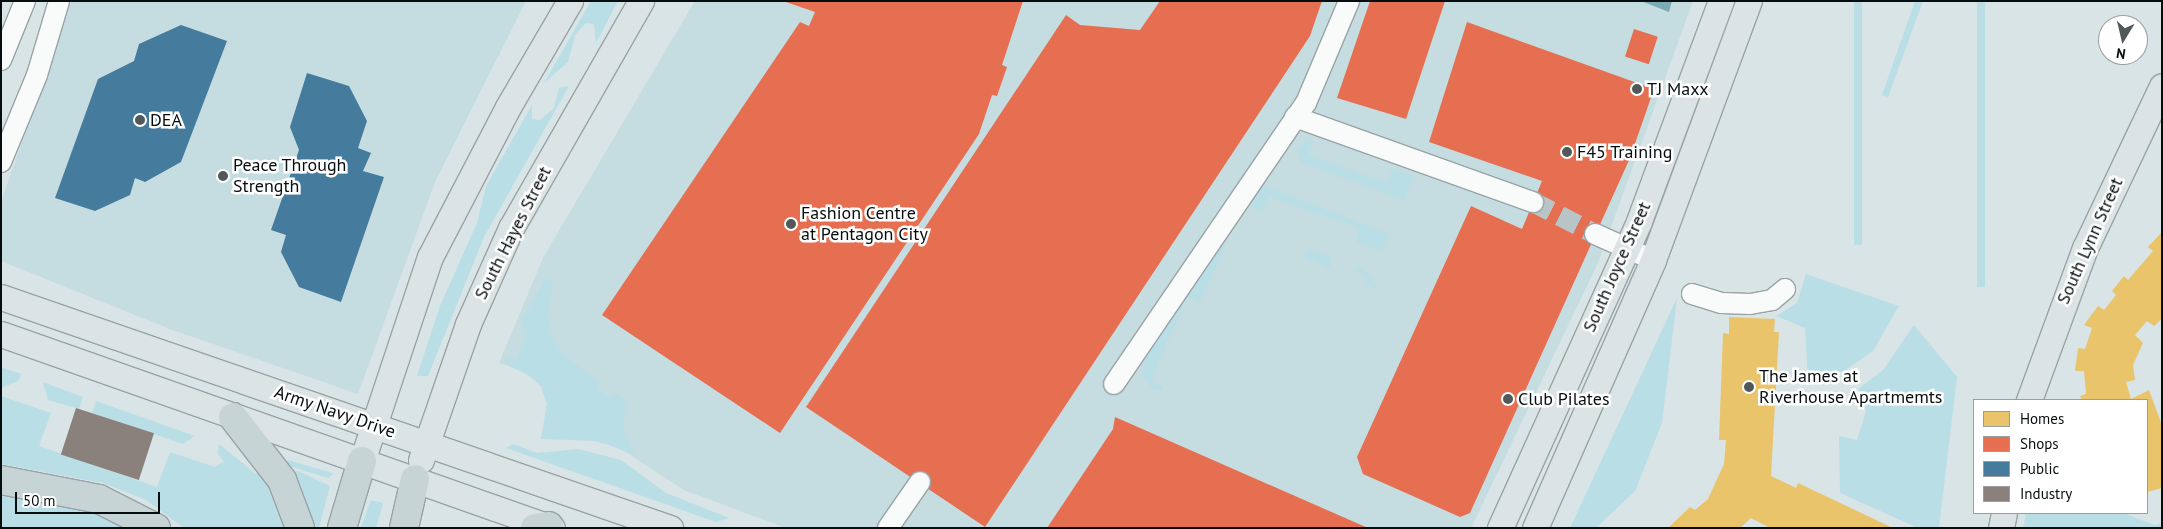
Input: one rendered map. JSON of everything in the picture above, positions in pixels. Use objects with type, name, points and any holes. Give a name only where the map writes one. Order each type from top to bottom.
[{"type":"highway","points":[[233,417],[282,480],[300,528]]},
{"type":"highway","points":[[342,528],[362,461]]},
{"type":"highway","points":[[404,528],[415,479]]},
{"type":"highway","points":[[1,480],[99,499],[156,528]]},
{"type":"main road","points":[[362,461],[430,257],[508,107],[570,1]]},
{"type":"main road","name":"South Hayes Street","points":[[415,479],[468,324],[511,228],[641,1]]},
{"type":"main road","name":"South Joyce Street","points":[[1500,528],[1626,249],[1684,107],[1721,1]]},
{"type":"main road","name":"South Joyce Street","points":[[1535,528],[1653,260],[1750,1]]},
{"type":"main road","name":"South Lynn Street","points":[[2029,399],[2085,248],[2162,86]]},
{"type":"main road","name":"Army Navy Drive","points":[[1,297],[670,528]]},
{"type":"main road","points":[[1,334],[233,417],[415,479],[545,527]]},
{"type":"main road","points":[[2001,528],[2004,514]]},
{"type":"street","points":[[1,60],[25,1]]},
{"type":"street","points":[[1,162],[37,75],[59,1]]},
{"type":"street","points":[[1114,384],[1295,117],[1321,74],[1350,1]]},
{"type":"street","points":[[1295,117],[1533,202]]},
{"type":"street","points":[[1595,234],[1653,260]]},
{"type":"street","points":[[1692,294],[1722,303],[1750,304],[1772,300],[1785,289]]},
{"type":"street","points":[[888,528],[920,482]]},
{"type":"shaded area","points":[[71,1],[526,1],[435,182],[358,394],[170,329],[1,261],[1,202]]},
{"type":"shaded area","points":[[591,1],[618,1],[596,43],[594,24],[586,23],[575,35],[568,62],[544,83]]},
{"type":"shaded area","points":[[695,1],[1693,1],[1598,263],[1471,528],[786,528],[684,490],[618,447],[585,439],[541,439],[547,404],[541,386],[520,369],[499,363],[544,256]]},
{"type":"shaded area","points":[[1641,1],[1672,1],[1669,12]]},
{"type":"shaded area","points":[[1854,1],[1862,1],[1862,245],[1854,245]]},
{"type":"shaded area","points":[[1915,1],[1923,1],[1888,97],[1882,95]]},
{"type":"shaded area","points":[[1977,1],[1985,1],[1985,287],[1977,287]]},
{"type":"shaded area","points":[[569,86],[484,237],[428,376],[417,376],[440,306],[477,223],[486,186],[532,105],[532,119],[540,120],[554,108],[559,88]]},
{"type":"shaded area","points":[[1309,138],[1313,142],[1309,155],[1387,183],[1393,168],[1413,176],[1404,200],[1300,162],[1297,150]]},
{"type":"shaded area","points":[[1263,185],[1389,234],[1385,245],[1380,250],[1356,242],[1359,228],[1269,197],[1263,211],[1253,207],[1249,199]]},
{"type":"shaded area","points":[[1220,243],[1225,247],[1200,302],[1187,297],[1151,381],[1163,387],[1161,391],[1153,390],[1142,375],[1144,360]]},
{"type":"shaded area","points":[[1309,250],[1331,257],[1330,269],[1303,257]]},
{"type":"shaded area","points":[[1357,266],[1368,273],[1379,289],[1364,285],[1367,277],[1354,271]]},
{"type":"shaded area","points":[[1806,274],[1899,306],[1873,351],[1824,385],[1808,379],[1805,328],[1776,316],[1797,303]]},
{"type":"shaded area","points":[[546,278],[553,282],[548,315],[551,333],[562,353],[600,383],[596,388],[611,398],[615,393],[626,400],[623,429],[635,455],[598,441],[541,439],[547,404],[541,386],[531,376],[505,364],[506,357],[516,360],[526,337],[522,320]]},
{"type":"shaded area","points":[[1677,298],[1662,423],[1635,491],[1596,528],[1570,528]]},
{"type":"shaded area","points":[[1914,325],[1957,377],[1939,528],[1918,528],[1840,493],[1839,436],[1857,440],[1866,412],[1858,389],[1883,370]]},
{"type":"shaded area","points":[[1,367],[21,374],[18,381],[1,388]]},
{"type":"shaded area","points":[[43,382],[83,397],[79,409],[48,400]]},
{"type":"shaded area","points":[[1,396],[51,413],[39,446],[157,487],[170,452],[215,467],[224,461],[218,454],[219,444],[256,474],[265,472],[289,528],[184,528],[146,500],[103,483],[1,464]]},
{"type":"shaded area","points":[[96,401],[195,436],[183,444],[92,413]]},
{"type":"shaded area","points":[[513,444],[537,453],[578,449],[621,460],[666,493],[729,518],[716,522],[506,448]]},
{"type":"shaded area","points":[[288,460],[333,474],[328,478],[286,465]]},
{"type":"shaded area","points":[[298,471],[330,486],[319,528],[310,528],[291,473]]},
{"type":"shaded area","points":[[1,491],[72,502],[139,528],[1,528]]},
{"type":"shaded area","points":[[371,500],[383,503],[376,528],[361,528]]},
{"type":"shaded area","points":[[2026,514],[2126,514],[2155,525],[2162,523],[2162,528],[2023,528]]},
{"type":"building: Homes","points":[[2162,232],[2162,319],[2154,326],[2147,321],[2135,335],[2143,343],[2133,365],[2135,380],[2126,382],[2131,399],[2082,399],[2080,396],[2086,394],[2084,371],[2075,371],[2078,348],[2085,349],[2092,328],[2084,325],[2098,306],[2104,310],[2116,295],[2112,291],[2124,276],[2128,280],[2153,251],[2148,247]]},
{"type":"building: Homes","name":"The James at Riverhouse Apartmemts","points":[[1729,317],[1775,319],[1774,332],[1779,332],[1771,476],[1796,488],[1798,483],[1893,528],[1770,528],[1751,518],[1740,528],[1668,528],[1690,507],[1695,510],[1708,499],[1724,464],[1726,440],[1719,440],[1723,333],[1729,334]]},
{"type":"building: Homes","points":[[2149,390],[2162,425],[2162,488],[2148,492],[2148,399],[2131,399]]},
{"type":"building: Shops","name":"Fashion Centre at Pentagon City","points":[[783,1],[1023,1],[1002,65],[1007,67],[997,96],[992,95],[979,134],[780,433],[602,315],[800,22],[809,26],[815,12]]},
{"type":"building: Shops","points":[[1160,1],[1322,1],[1310,36],[985,527],[806,407],[1066,15],[1080,25],[1140,30]]},
{"type":"building: Shops","points":[[1370,1],[1445,1],[1406,119],[1337,98]]},
{"type":"building: Shops","points":[[1467,22],[1654,89],[1630,158],[1470,513],[1460,517],[1363,474],[1357,457],[1471,206],[1522,229],[1542,181],[1429,142]]},
{"type":"building: Shops","points":[[1634,29],[1658,37],[1649,64],[1625,57]]},
{"type":"building: Shops","points":[[1115,417],[1368,528],[1047,528],[1113,429]]},
{"type":"building: Public","name":"DEA","points":[[181,25],[227,41],[181,162],[145,182],[135,178],[130,195],[95,211],[55,198],[98,79],[134,61],[139,44]]},
{"type":"building: Public","points":[[307,73],[349,86],[367,121],[358,148],[371,153],[363,171],[384,177],[341,302],[299,287],[281,252],[286,235],[271,230],[299,150],[290,127]]},
{"type":"building: Industry","points":[[76,408],[154,433],[139,480],[61,455]]},
{"type":"tunnel","points":[[1533,202],[1595,234]]},
{"type":"place","name":"TJ Maxx","points":[[1637,89]]},
{"type":"place","name":"DEA","points":[[140,120]]},
{"type":"place","name":"F45 Training","points":[[1567,152]]},
{"type":"place","name":"Peace Through Strength","points":[[223,176]]},
{"type":"place","name":"Fashion Centre at Pentagon City","points":[[791,224]]},
{"type":"place","name":"The James at Riverhouse Apartmemts","points":[[1749,387]]},
{"type":"place","name":"Club Pilates","points":[[1508,399]]}]
